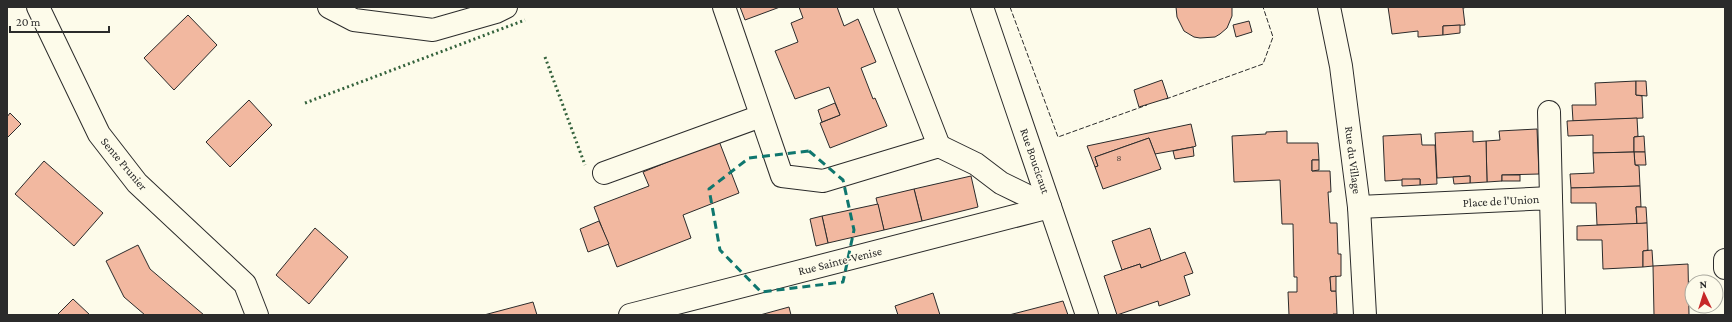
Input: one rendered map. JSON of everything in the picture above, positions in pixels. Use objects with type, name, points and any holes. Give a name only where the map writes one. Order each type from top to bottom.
[{"type":"street","name":"Sente Prunier","points":[[38,7],[99,134],[137,183],[245,284],[257,315]]},
{"type":"street","points":[[329,7],[354,20],[433,30],[496,12],[506,7]]},
{"type":"street","points":[[724,7],[782,176],[823,181],[939,146],[976,164],[1002,182],[1050,207]]},
{"type":"street","points":[[885,7],[939,146]]},
{"type":"street","name":"Rue Boucicaut","points":[[982,7],[1087,315]]},
{"type":"street","name":"Rue du Village","points":[[1329,7],[1341,66],[1359,207],[1365,315]]},
{"type":"street","points":[[1549,112],[1551,198]]},
{"type":"street","points":[[604,173],[761,116]]},
{"type":"street","name":"Place de l'Union","points":[[1359,207],[1551,198],[1554,315]]},
{"type":"street","name":"Rue Sainte-Venise","points":[[630,315],[1050,207]]},
{"type":"street","points":[[1725,260],[1725,268]]},
{"type":"highlighted area","points":[[809,151],[843,180],[854,230],[843,282],[761,292],[720,250],[709,189],[749,158]]},
{"type":"building","points":[[740,7],[780,7],[745,20]]},
{"type":"building","points":[[799,7],[837,7],[844,26],[858,19],[876,62],[861,68],[873,99],[875,98],[887,126],[830,148],[820,123],[840,115],[829,87],[795,99],[775,51],[798,42],[791,23],[803,18]]},
{"type":"building","points":[[1176,7],[1232,7],[1232,16],[1227,28],[1220,34],[1215,37],[1200,38],[1194,37],[1184,31],[1177,17]]},
{"type":"building","points":[[1388,7],[1468,7],[1463,8],[1465,25],[1443,26],[1443,35],[1418,37],[1418,31],[1392,34]]},
{"type":"building","points":[[188,15],[217,45],[174,90],[144,58]]},
{"type":"building","points":[[1249,21],[1252,32],[1236,37],[1233,25]]},
{"type":"building","points":[[1460,25],[1460,33],[1443,35],[1443,26]]},
{"type":"building","points":[[1162,80],[1168,98],[1139,107],[1134,90]]},
{"type":"building","points":[[1636,81],[1636,95],[1642,96],[1643,118],[1573,121],[1572,105],[1596,105],[1595,83]]},
{"type":"building","points":[[1636,81],[1646,81],[1647,96],[1636,95]]},
{"type":"building","points":[[249,100],[272,125],[230,167],[206,142]]},
{"type":"building","points":[[835,103],[840,115],[822,122],[818,110]]},
{"type":"building","points":[[10,113],[21,124],[7,138],[7,117]]},
{"type":"building","points":[[1637,118],[1638,136],[1634,137],[1634,152],[1593,153],[1593,135],[1568,136],[1567,121]]},
{"type":"building","points":[[1191,124],[1196,146],[1193,147],[1155,154],[1149,138],[1095,157],[1098,166],[1095,167],[1087,146]]},
{"type":"building","points":[[1537,129],[1539,174],[1502,175],[1502,181],[1487,182],[1486,141],[1500,140],[1499,131]]},
{"type":"building","points":[[1287,131],[1287,143],[1318,143],[1319,160],[1312,160],[1312,171],[1330,171],[1331,192],[1328,192],[1330,223],[1337,223],[1338,254],[1341,254],[1341,276],[1330,277],[1331,291],[1336,291],[1337,314],[1289,315],[1288,292],[1297,292],[1297,277],[1294,277],[1293,224],[1282,224],[1280,180],[1234,182],[1232,136]]},
{"type":"building","points":[[1473,131],[1473,142],[1486,141],[1487,182],[1470,183],[1470,176],[1437,178],[1435,133]]},
{"type":"building","points":[[1421,134],[1422,145],[1435,145],[1437,184],[1420,185],[1420,179],[1385,181],[1383,136]]},
{"type":"building","points":[[1644,136],[1645,152],[1634,152],[1634,137]]},
{"type":"building","points":[[1149,138],[1161,169],[1103,189],[1095,167],[1098,166],[1095,157]]},
{"type":"building","points":[[719,141],[739,193],[683,215],[691,238],[617,267],[594,207],[649,186],[643,172]]},
{"type":"building","points":[[1193,147],[1194,156],[1175,159],[1173,151]]},
{"type":"building","points":[[1634,152],[1645,152],[1646,165],[1635,165]]},
{"type":"building","points":[[1634,152],[1635,165],[1639,166],[1640,186],[1571,188],[1570,174],[1594,173],[1593,153]]},
{"type":"building","points":[[1312,160],[1319,160],[1319,170],[1312,171]]},
{"type":"building","points":[[44,161],[103,213],[74,246],[15,194]]},
{"type":"building","points":[[1502,175],[1520,175],[1520,181],[1502,181]]},
{"type":"building","points":[[971,176],[978,207],[922,221],[914,189]]},
{"type":"building","points":[[1470,176],[1470,183],[1454,184],[1453,177]]},
{"type":"building","points":[[1402,179],[1420,179],[1420,185],[1402,186]]},
{"type":"building","points":[[1640,186],[1641,207],[1636,207],[1637,224],[1597,225],[1596,203],[1571,203],[1571,188]]},
{"type":"building","points":[[914,189],[922,221],[884,230],[876,198]]},
{"type":"building","points":[[878,204],[884,230],[828,243],[822,216]]},
{"type":"building","points":[[1636,207],[1646,207],[1647,223],[1637,224]]},
{"type":"building","points":[[822,216],[828,243],[816,246],[810,219]]},
{"type":"building","points":[[599,221],[609,244],[588,252],[580,229]]},
{"type":"building","points":[[1647,223],[1648,250],[1643,251],[1643,267],[1603,269],[1602,240],[1577,240],[1577,226]]},
{"type":"building","points":[[315,228],[348,257],[309,304],[276,275]]},
{"type":"building","points":[[1150,228],[1161,261],[1141,268],[1140,264],[1122,270],[1112,241]]},
{"type":"building","points":[[138,245],[150,269],[204,315],[145,315],[124,297],[106,261]]},
{"type":"building","points":[[1652,250],[1653,266],[1643,267],[1643,251]]},
{"type":"building","points":[[1185,252],[1193,273],[1184,276],[1190,295],[1159,306],[1158,301],[1117,315],[1104,276],[1140,264],[1141,268]]},
{"type":"building","points":[[1688,264],[1688,274],[1684,274],[1684,314],[1689,315],[1654,315],[1653,266]]},
{"type":"building","points":[[1336,276],[1336,291],[1331,291],[1330,277]]},
{"type":"building","points":[[933,293],[940,315],[898,315],[895,306]]},
{"type":"building","points":[[73,299],[90,315],[57,315]]},
{"type":"building","points":[[1063,301],[1068,315],[1009,315]]},
{"type":"building","points":[[533,302],[537,315],[484,315]]},
{"type":"building","points":[[789,307],[791,315],[760,315]]},
{"type":"hedge","points":[[305,103],[525,20]]},
{"type":"hedge","points":[[545,57],[585,165]]},
{"type":"fence","points":[[1010,7],[1058,137],[1147,105]]},
{"type":"fence","points":[[1166,99],[1263,64],[1273,37],[1263,7]]}]
